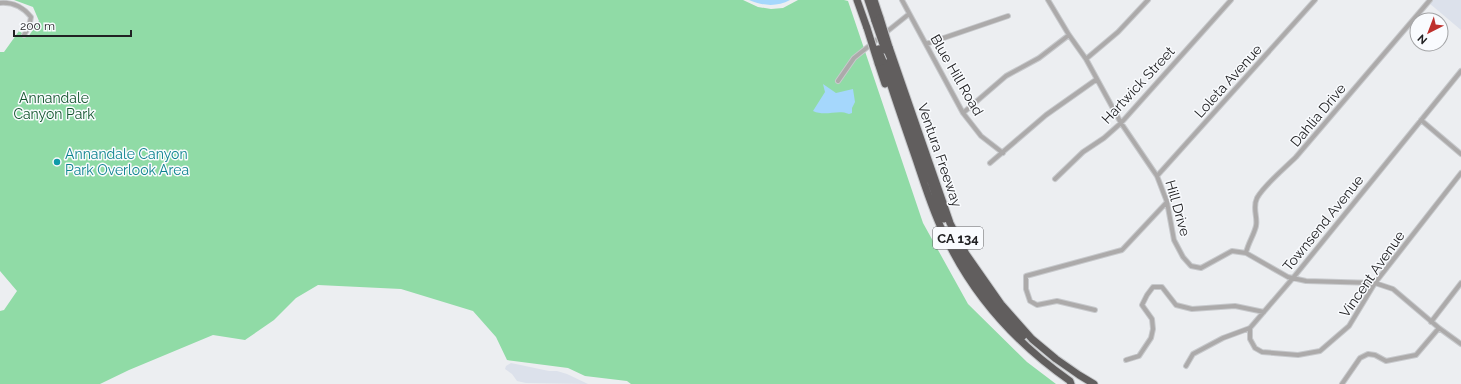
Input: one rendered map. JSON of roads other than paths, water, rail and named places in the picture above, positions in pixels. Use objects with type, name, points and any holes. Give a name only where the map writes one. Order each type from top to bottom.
[{"type":"highway","name":"Ventura Freeway","points":[[857,0],[873,23],[887,49],[950,223],[966,254],[1000,304],[1032,339],[1056,359],[1094,384]]},
{"type":"highway","points":[[862,0],[873,23]]},
{"type":"highway","points":[[868,0],[873,23]]},
{"type":"highway","name":"Ventura Freeway","points":[[874,0],[873,23],[880,62],[936,230],[954,264],[987,313],[1026,353],[1048,370],[1070,384]]},
{"type":"highway","points":[[887,49],[940,210],[959,252],[982,288],[1015,327],[1047,357],[1085,384]]},
{"type":"street","name":"Blue Hill Road","points":[[902,0],[963,113],[981,136],[1003,153]]},
{"type":"street","name":"Hill Drive","points":[[1048,0],[1069,35],[1086,59],[1121,123],[1158,176],[1167,202],[1174,240],[1183,257],[1191,266],[1201,268],[1232,251],[1246,253]]},
{"type":"street","points":[[1086,59],[1118,32],[1148,0]]},
{"type":"street","name":"Hartwick Street","points":[[1055,179],[1083,152],[1104,138],[1121,123],[1231,0]]},
{"type":"street","name":"Loleta Avenue","points":[[1158,176],[1315,0]]},
{"type":"street","name":"Dahlia Drive","points":[[1246,253],[1256,225],[1254,209],[1256,199],[1283,169],[1296,158],[1430,0]]},
{"type":"street","points":[[0,3],[16,5],[27,12],[31,17],[29,27],[24,35]]},
{"type":"street","points":[[838,81],[854,58],[909,14]]},
{"type":"street","points":[[926,44],[1008,16]]},
{"type":"street","points":[[963,113],[1006,76],[1039,58],[1069,35]]},
{"type":"street","name":"Townsend Avenue","points":[[1186,366],[1193,354],[1224,338],[1250,328],[1293,278],[1461,72]]},
{"type":"street","points":[[990,163],[1046,115],[1097,79]]},
{"type":"street","points":[[1421,120],[1461,154]]},
{"type":"street","name":"Vincent Avenue","points":[[1250,328],[1250,339],[1256,348],[1262,352],[1298,355],[1320,351],[1349,326],[1375,283],[1461,173]]},
{"type":"street","points":[[1095,310],[1057,301],[1038,305],[1030,301],[1026,289],[1026,276],[1122,250],[1167,202]]},
{"type":"street","points":[[1246,253],[1288,277],[1306,282],[1375,283],[1393,289],[1431,322],[1461,344]]},
{"type":"street","points":[[1431,322],[1461,283]]},
{"type":"street","points":[[1126,360],[1139,356],[1151,338],[1153,329],[1152,319],[1142,305],[1146,295],[1153,287],[1162,287],[1176,305],[1192,309],[1234,306],[1264,312]]},
{"type":"street","points":[[1342,384],[1360,358],[1368,354],[1375,355],[1386,361],[1416,355],[1439,328]]},
{"type":"water","points":[[749,0],[790,0],[780,4],[770,5],[759,4]]},
{"type":"water","points":[[823,84],[836,93],[853,89],[855,102],[852,108],[852,113],[818,113],[813,111],[825,92]]},
{"type":"place","name":"Annandale Canyon Park Overlook Area","points":[[57,162]]},
{"type":"park label","name":"Annandale Canyon Park","points":[[54,106]]}]
